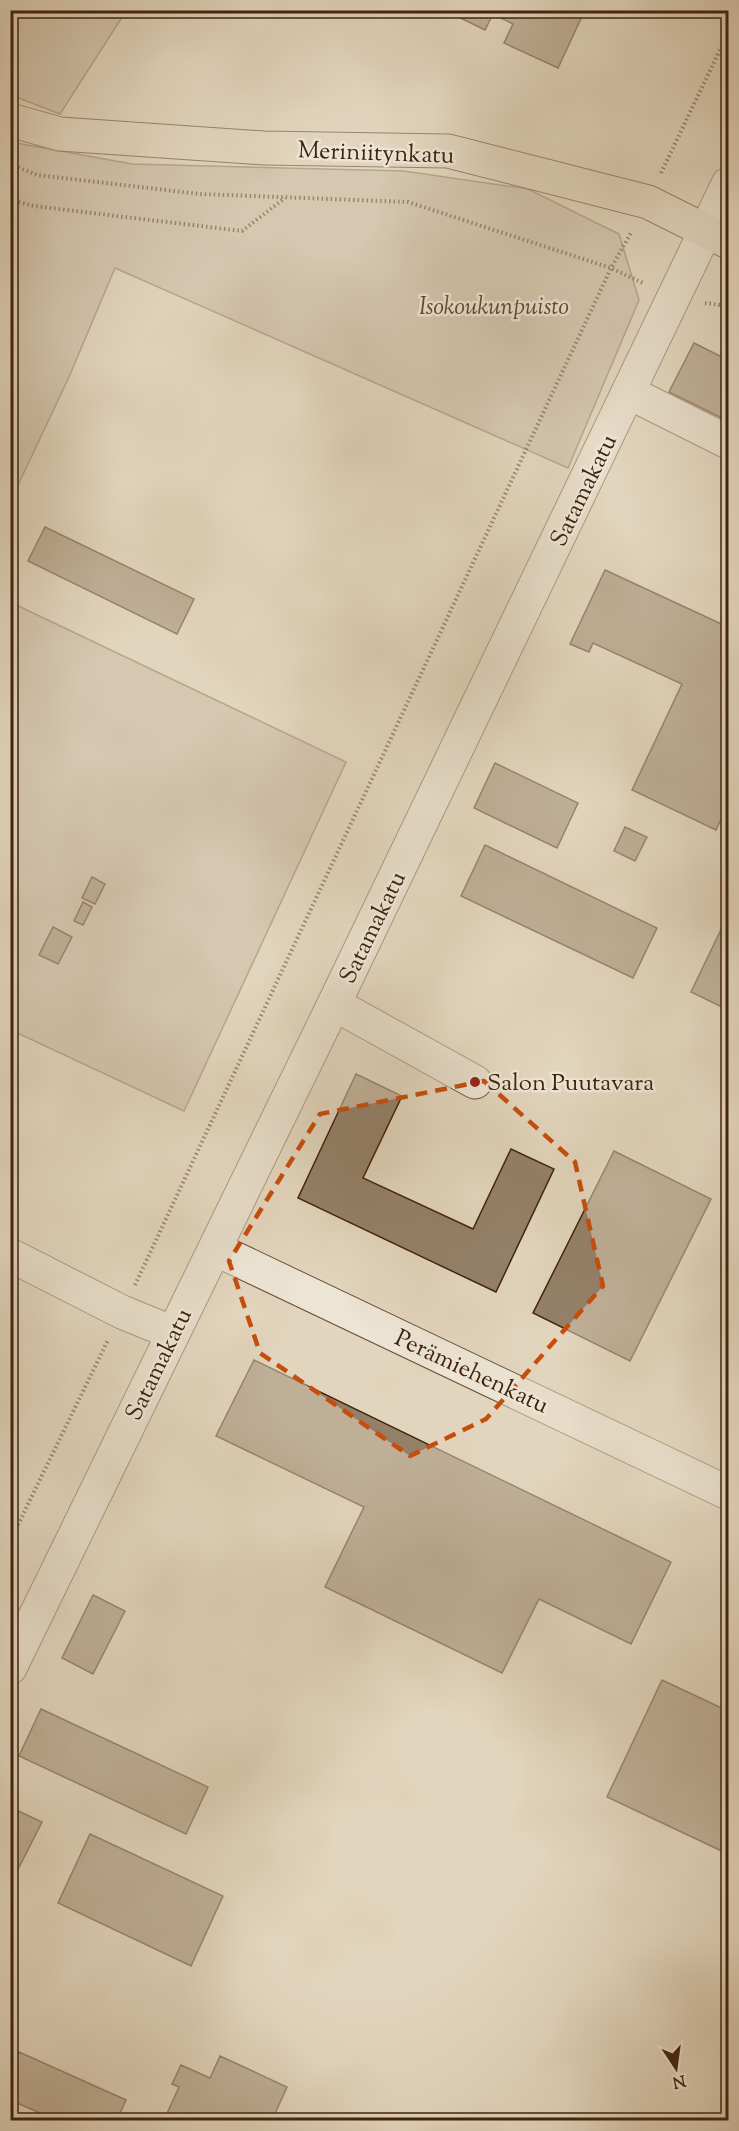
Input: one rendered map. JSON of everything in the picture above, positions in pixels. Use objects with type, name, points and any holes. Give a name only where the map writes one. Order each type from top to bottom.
[{"type":"main road","name":"Meriniitynkatu","points":[[10,120],[60,134],[264,148],[448,152],[648,202],[717,236]]},
{"type":"street","name":"Satamakatu","points":[[10,1668],[630,393],[717,236],[729,184]]},
{"type":"street","points":[[630,393],[729,442]]},
{"type":"street","points":[[334,1004],[475,1082]]},
{"type":"street","name":"Perämiehenkatu","points":[[214,1249],[729,1493]]},
{"type":"street","points":[[10,1255],[122,1312],[173,1333]]},
{"type":"path","points":[[10,1541],[122,1312],[611,268],[648,202],[729,33]]},
{"type":"path","points":[[10,164],[37,175],[200,194],[408,202],[611,268]]},
{"type":"path","points":[[10,200],[34,206],[242,231],[286,197]]},
{"type":"highlighted area","points":[[484,1081],[575,1162],[603,1286],[486,1419],[410,1456],[260,1353],[229,1261],[320,1114]]},
{"type":"green space","points":[[10,11],[126,11],[60,114],[11,95]]},
{"type":"green space","name":"Isokoukunpuisto","points":[[11,142],[132,164],[404,171],[528,189],[619,234],[639,300],[568,468],[115,268],[69,377],[11,500]]},
{"type":"green space","points":[[10,602],[346,762],[184,1111],[11,1030]]},
{"type":"building","points":[[444,10],[585,10],[558,68],[504,43],[513,24],[493,14],[485,30]]},
{"type":"building","points":[[694,343],[728,360],[728,421],[669,392]]},
{"type":"building","points":[[45,527],[194,599],[177,634],[28,561]]},
{"type":"building","points":[[605,570],[728,627],[728,804],[716,830],[632,790],[682,684],[593,643],[589,652],[570,644]]},
{"type":"building","points":[[495,763],[578,803],[557,848],[474,808]]},
{"type":"building","points":[[625,827],[647,837],[635,861],[614,851]]},
{"type":"building","points":[[485,845],[657,928],[633,978],[461,896]]},
{"type":"building","points":[[92,877],[105,884],[95,904],[82,898]]},
{"type":"building","points":[[83,902],[92,907],[83,925],[74,921]]},
{"type":"building","points":[[728,915],[728,1010],[691,992]]},
{"type":"building","points":[[53,927],[72,937],[58,964],[39,955]]},
{"type":"building","points":[[356,1074],[402,1096],[363,1178],[473,1229],[511,1149],[554,1169],[496,1292],[298,1198]]},
{"type":"building","points":[[614,1151],[711,1199],[630,1361],[533,1313]]},
{"type":"building","points":[[254,1360],[671,1562],[631,1644],[539,1599],[502,1673],[325,1587],[364,1507],[216,1436]]},
{"type":"building","points":[[93,1595],[125,1611],[93,1674],[62,1658]]},
{"type":"building","points":[[662,1680],[728,1711],[728,1854],[607,1797]]},
{"type":"building","points":[[41,1709],[208,1787],[186,1834],[19,1756]]},
{"type":"building","points":[[10,1807],[42,1822],[10,1885]]},
{"type":"building","points":[[90,1834],[223,1896],[191,1966],[58,1903]]},
{"type":"building","points":[[19,2052],[126,2100],[117,2120],[56,2120],[10,2100],[10,2072]]},
{"type":"building","points":[[220,2056],[287,2087],[272,2120],[259,2114],[256,2120],[164,2120],[179,2087],[172,2084],[181,2065],[210,2078]]},
{"type":"place","name":"Salon Puutavara","points":[[475,1082]]}]
